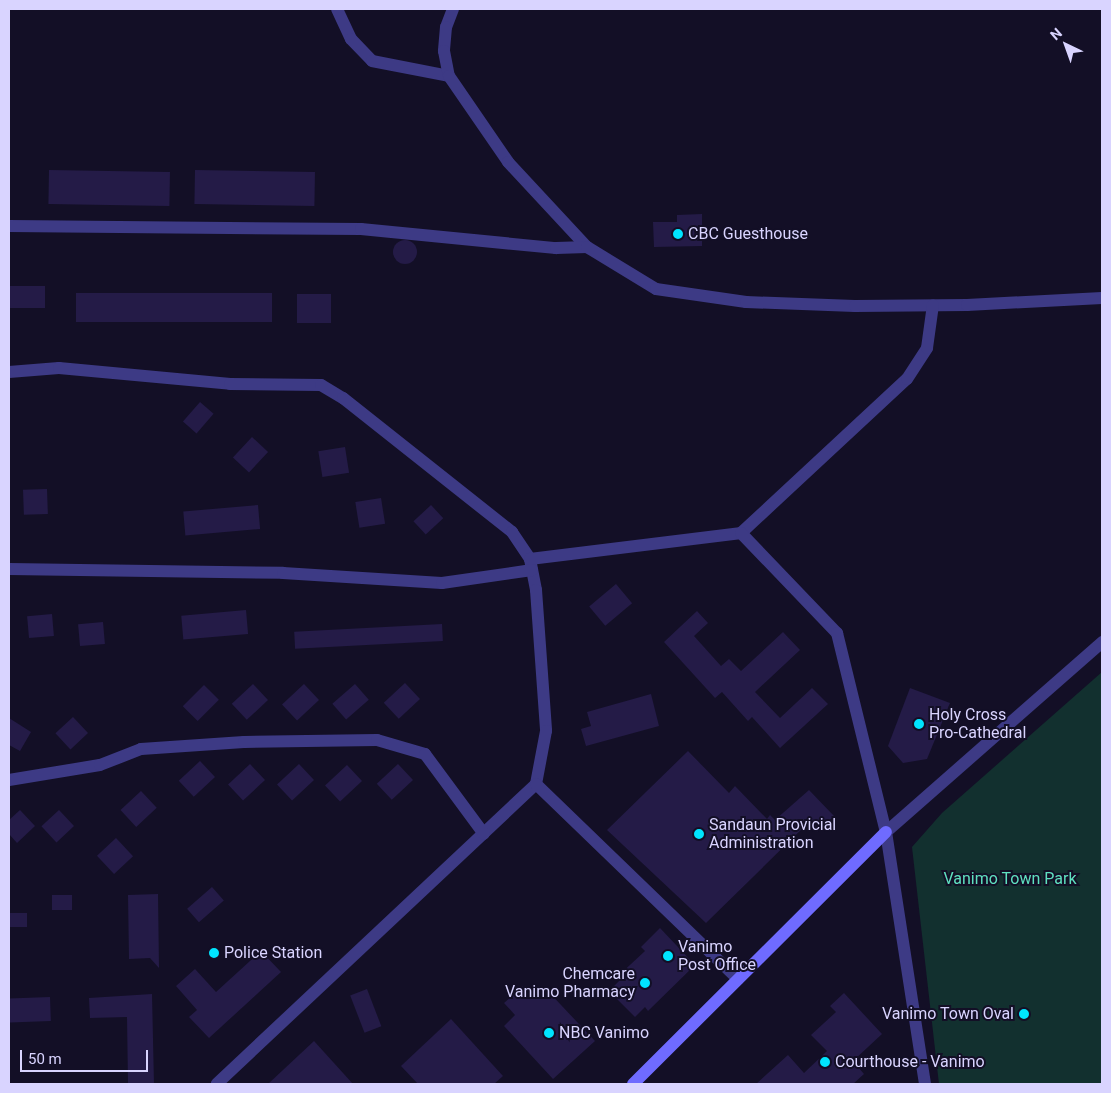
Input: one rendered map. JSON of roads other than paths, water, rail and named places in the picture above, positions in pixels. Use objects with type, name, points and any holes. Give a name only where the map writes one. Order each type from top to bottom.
[{"type":"street","points":[[337,9],[351,39],[372,61],[449,76]]},
{"type":"street","points":[[453,9],[446,27],[444,51],[449,76],[508,162],[587,247],[656,289],[746,302],[933,305],[1102,298]]},
{"type":"street","points":[[9,226],[361,229],[556,248],[587,247]]},
{"type":"street","points":[[9,569],[283,573],[442,583],[531,564],[741,533],[907,378],[927,348],[933,305]]},
{"type":"street","points":[[9,372],[59,368],[230,384],[321,385],[343,398],[512,532],[531,564],[546,731],[536,784],[217,1084]]},
{"type":"street","points":[[741,533],[837,633],[886,832],[925,1084]]},
{"type":"street","points":[[633,1084],[886,832],[1102,642]]},
{"type":"street","points":[[9,780],[100,765],[141,749],[244,742],[377,740],[425,754],[484,834]]},
{"type":"street","points":[[536,784],[738,979]]},
{"type":"place","name":"CBC Guesthouse","points":[[678,234]]},
{"type":"place","name":"Holy Cross Pro-Cathedral","points":[[919,724]]},
{"type":"place","name":"Sandaun Provicial Administration","points":[[699,834]]},
{"type":"place","name":"Police Station","points":[[214,953]]},
{"type":"place","name":"Vanimo Post Office","points":[[668,956]]},
{"type":"place","name":"Chemcare Vanimo Pharmacy","points":[[645,983]]},
{"type":"place","name":"Vanimo Town Oval","points":[[1024,1014]]},
{"type":"place","name":"NBC Vanimo","points":[[549,1033]]},
{"type":"place","name":"Courthouse - Vanimo","points":[[825,1062]]},
{"type":"park label","name":"Vanimo Town Park","points":[[1010,879]]}]
